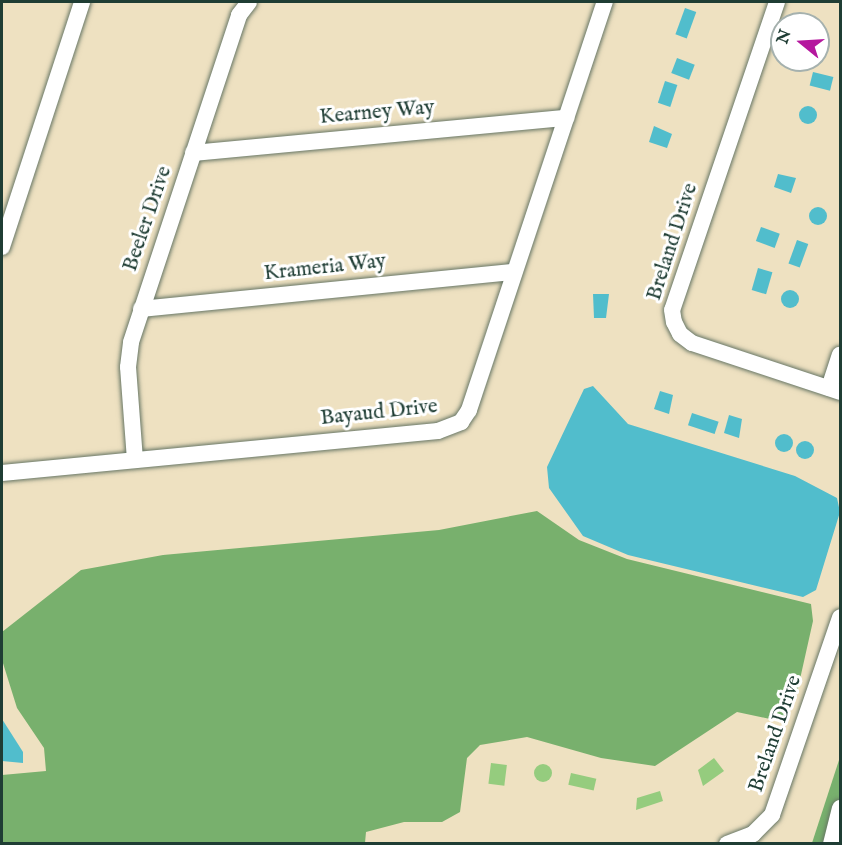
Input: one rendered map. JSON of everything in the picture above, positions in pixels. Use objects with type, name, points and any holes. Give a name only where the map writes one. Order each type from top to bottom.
[{"type":"street","points":[[2,247],[82,2]]},
{"type":"street","name":"Beeler Drive","points":[[135,460],[128,367],[141,309],[239,15],[249,2]]},
{"type":"street","name":"Bayaud Drive","points":[[2,473],[448,428],[461,422],[469,410],[605,2]]},
{"type":"street","name":"Breland Drive","points":[[777,2],[672,310],[674,322],[680,334],[692,342],[835,390]]},
{"type":"street","name":"Kearney Way","points":[[194,153],[566,118]]},
{"type":"street","name":"Krameria Way","points":[[141,309],[514,273]]},
{"type":"street","points":[[835,390],[840,356]]},
{"type":"street","name":"Breland Drive","points":[[727,843],[753,834],[772,815],[840,617]]},
{"type":"street","points":[[831,843],[840,808]]},
{"type":"green space","points":[[537,511],[579,540],[627,559],[811,604],[813,621],[796,697],[784,722],[737,712],[655,766],[601,758],[527,737],[480,745],[467,758],[460,812],[442,822],[404,822],[366,832],[365,843],[2,843],[2,775],[46,771],[44,748],[17,708],[2,660],[2,632],[81,570],[163,555],[439,530]]},
{"type":"green space","points":[[840,757],[840,843],[812,843]]},
{"type":"green space","points":[[714,758],[724,771],[703,786],[698,770]]},
{"type":"green space","points":[[491,763],[507,765],[504,786],[488,784]]},
{"type":"green space","points":[[543,764],[549,767],[552,773],[549,779],[543,782],[537,779],[534,773],[537,767]]},
{"type":"green space","points":[[571,773],[596,779],[594,791],[568,785]]},
{"type":"green space","points":[[660,791],[663,801],[636,810],[637,798]]},
{"type":"water","points":[[685,8],[696,12],[687,38],[675,34]]},
{"type":"water","points":[[677,58],[695,65],[689,80],[671,73]]},
{"type":"water","points":[[813,72],[833,77],[830,91],[810,86]]},
{"type":"water","points":[[665,81],[677,85],[670,107],[658,103]]},
{"type":"water","points":[[808,106],[814,109],[817,115],[814,121],[808,124],[802,121],[799,115],[802,109]]},
{"type":"water","points":[[654,126],[672,134],[667,148],[649,142]]},
{"type":"water","points":[[778,174],[796,178],[791,193],[774,187]]},
{"type":"water","points":[[818,207],[824,210],[827,216],[824,222],[818,225],[812,222],[809,216],[812,210]]},
{"type":"water","points":[[761,227],[780,234],[775,248],[756,241]]},
{"type":"water","points":[[797,240],[808,244],[800,268],[788,263]]},
{"type":"water","points":[[758,268],[772,272],[766,294],[752,290]]},
{"type":"water","points":[[786,290],[794,290],[799,295],[797,306],[786,308],[781,303],[781,295]]},
{"type":"water","points":[[593,294],[609,294],[606,318],[594,318]]},
{"type":"water","points":[[593,386],[628,424],[795,476],[837,498],[840,512],[816,590],[803,597],[628,555],[583,536],[549,488],[547,467],[584,389]]},
{"type":"water","points":[[660,391],[673,395],[669,414],[654,409]]},
{"type":"water","points":[[692,413],[719,422],[715,434],[688,425]]},
{"type":"water","points":[[729,415],[742,419],[739,438],[724,433]]},
{"type":"water","points":[[784,434],[792,439],[793,443],[788,451],[784,452],[776,447],[775,443],[780,435]]},
{"type":"water","points":[[805,441],[811,444],[814,450],[811,456],[805,459],[799,456],[796,450],[799,444]]},
{"type":"water","points":[[2,719],[23,752],[23,763],[2,761]]}]
